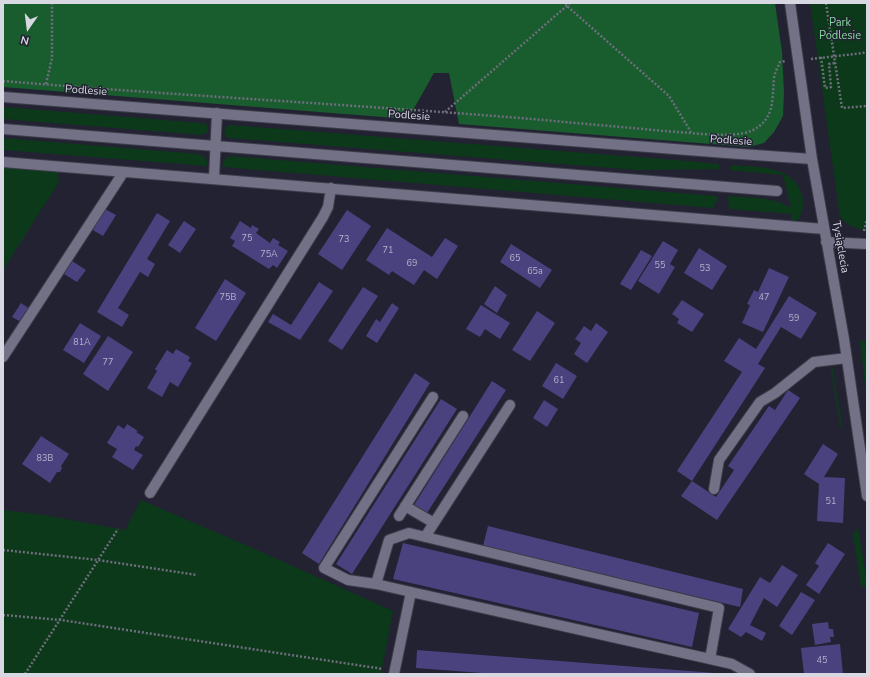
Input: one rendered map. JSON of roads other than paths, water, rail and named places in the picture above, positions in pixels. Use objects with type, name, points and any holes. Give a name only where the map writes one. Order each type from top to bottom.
[{"type":"street","name":"Tysiąclecia","points":[[790,3],[812,159],[847,358],[867,496]]},
{"type":"street","name":"Podlesie","points":[[3,97],[812,159]]},
{"type":"street","points":[[214,179],[217,113]]},
{"type":"street","points":[[3,129],[777,191]]},
{"type":"street","points":[[3,162],[824,229]]},
{"type":"street","points":[[3,357],[121,176],[122,172]]},
{"type":"street","points":[[150,493],[323,217],[328,207],[331,188]]},
{"type":"street","points":[[826,242],[867,244]]},
{"type":"street","points":[[714,489],[719,460],[760,402],[775,393],[814,362],[847,358]]},
{"type":"street","points":[[433,397],[324,568],[348,580],[376,584],[732,664],[750,674]]},
{"type":"street","points":[[425,537],[510,404]]},
{"type":"street","points":[[399,516],[463,416]]},
{"type":"street","points":[[856,428],[867,426]]},
{"type":"street","points":[[405,506],[434,523]]},
{"type":"street","points":[[376,584],[388,540],[409,533],[719,608],[710,659]]},
{"type":"street","points":[[394,672],[411,592]]},
{"type":"park label","name":"Park Podlesie","points":[[840,29]]}]
